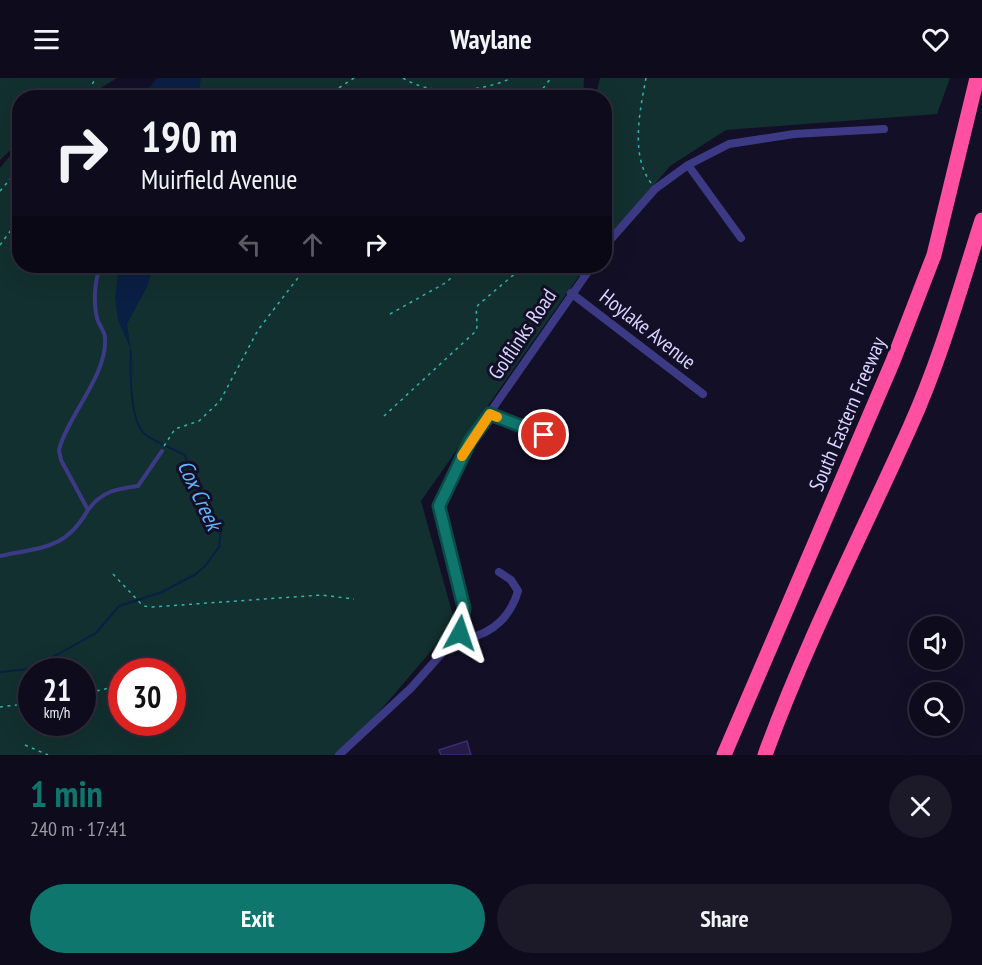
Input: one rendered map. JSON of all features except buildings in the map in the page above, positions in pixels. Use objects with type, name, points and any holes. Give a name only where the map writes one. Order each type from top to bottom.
[{"type":"highway","name":"South Eastern Freeway","points":[[724,755],[888,371],[934,255],[977,78]]},
{"type":"highway","points":[[765,755],[832,591],[912,424],[954,309],[982,220]]},
{"type":"street","points":[[612,238],[655,189],[688,165],[729,144],[794,134],[884,129]]},
{"type":"street","points":[[688,165],[741,238]]},
{"type":"street","name":"Golflinks Road","points":[[460,633],[464,608],[439,506],[470,441],[571,293],[588,273]]},
{"type":"street","name":"Hoylake Avenue","points":[[571,293],[703,394]]},
{"type":"street","points":[[490,414],[518,426],[565,440]]},
{"type":"street","points":[[339,755],[411,688],[460,633],[468,638],[478,636],[500,624],[514,605],[518,591],[511,580],[499,572]]},
{"type":"lane","points":[[88,510],[61,460],[59,450],[96,376],[102,352],[105,338],[97,318],[96,288],[99,273]]},
{"type":"lane","points":[[581,273],[583,280]]},
{"type":"lane","points":[[0,556],[54,545],[66,539],[98,496],[118,488],[138,486],[162,450]]},
{"type":"path","points":[[336,90],[354,78]]},
{"type":"path","points":[[403,78],[422,87],[459,89],[495,86],[512,78]]},
{"type":"path","points":[[542,90],[551,78]]},
{"type":"path","points":[[646,78],[639,114],[639,149],[648,180],[655,189]]},
{"type":"path","points":[[0,191],[12,177]]},
{"type":"path","points":[[0,245],[12,229]]},
{"type":"path","points":[[167,440],[175,429],[199,421],[220,401],[258,330],[302,273]]},
{"type":"path","points":[[390,314],[447,282],[455,273]]},
{"type":"path","points":[[384,416],[476,331],[478,305],[516,273]]},
{"type":"path","points":[[113,574],[141,604],[152,607],[321,595],[354,599]]},
{"type":"path","points":[[0,707],[18,705]]},
{"type":"path","points":[[24,745],[48,755]]},
{"type":"green space","points":[[0,78],[117,78],[97,90],[12,90],[12,149],[0,160]]},
{"type":"green space","points":[[162,78],[584,78],[583,90],[146,90]]},
{"type":"green space","points":[[600,78],[950,78],[937,114],[726,130],[670,166],[612,236],[612,90],[597,90]]},
{"type":"green space","points":[[12,153],[12,273],[581,273],[421,501],[454,619],[451,628],[342,755],[0,755],[0,168]]},
{"type":"water","points":[[157,78],[201,78],[199,90],[148,90]]},
{"type":"water","points":[[118,273],[151,273],[147,287],[127,324],[131,350],[118,320],[115,298]]},
{"type":"waterway","name":"Cox Creek","points":[[0,672],[29,669],[96,633],[119,606],[162,592],[196,574],[219,547],[221,530],[194,492],[185,455],[161,444],[141,430],[132,396],[131,350]]},
{"type":"slow traffic","points":[[462,456],[490,414],[497,417]]},
{"type":"route","points":[[460,633],[464,608],[439,506],[470,441],[490,414],[544,435]]}]
